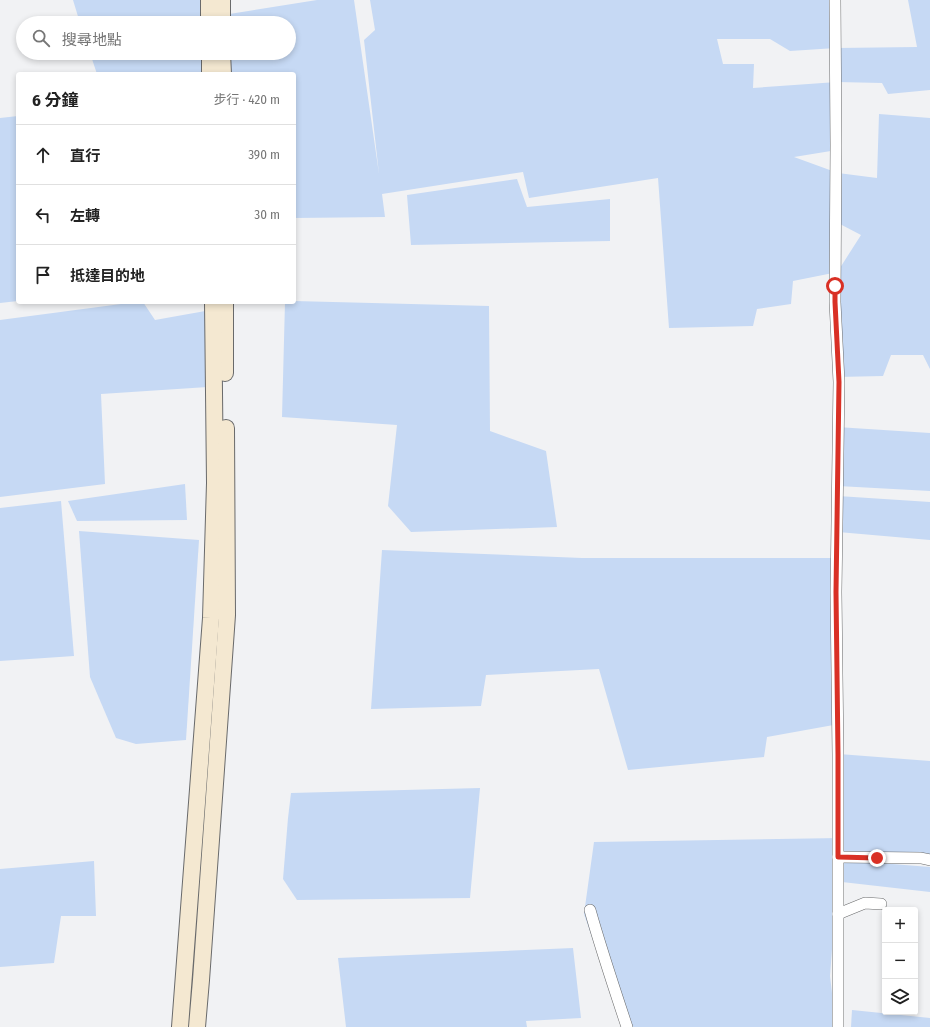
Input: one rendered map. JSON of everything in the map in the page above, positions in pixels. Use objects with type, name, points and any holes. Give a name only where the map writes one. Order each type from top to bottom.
[{"type":"street","points":[[209,0],[209,16]]},
{"type":"street","points":[[222,0],[222,16]]},
{"type":"street","points":[[835,0],[835,302],[839,382],[836,592],[838,755],[838,1027]]},
{"type":"street","points":[[210,60],[210,72]]},
{"type":"street","points":[[222,60],[222,72]]},
{"type":"street","points":[[180,1027],[211,618],[215,483],[213,304]]},
{"type":"street","points":[[197,1027],[227,615],[224,304]]},
{"type":"street","points":[[838,857],[921,858],[930,860]]},
{"type":"street","points":[[838,914],[865,903],[881,904]]},
{"type":"street","points":[[590,910],[601,949],[627,1027]]},
{"type":"water","points":[[73,0],[217,0],[217,16],[78,16]]},
{"type":"water","points":[[317,0],[354,0],[379,174],[364,40],[375,30],[370,0],[836,0],[837,48],[917,47],[908,0],[930,0],[930,90],[888,94],[882,83],[837,82],[837,150],[794,157],[838,173],[877,178],[879,114],[930,118],[930,369],[923,355],[891,355],[883,376],[837,377],[838,272],[793,281],[791,304],[757,309],[753,326],[669,328],[658,178],[529,198],[523,172],[382,194],[385,217],[296,218],[296,72],[96,72],[92,60],[296,60],[296,16],[217,16]],"holes":[[[717,39],[770,39],[790,51],[836,48],[837,82],[753,88],[754,64],[723,64]],[[838,223],[861,235],[838,271]]]},
{"type":"water","points":[[16,116],[16,301],[0,303],[0,118]]},
{"type":"water","points":[[517,179],[527,207],[610,199],[610,241],[411,245],[407,195]]},
{"type":"water","points":[[296,301],[489,306],[490,431],[546,451],[557,527],[411,532],[388,506],[397,425],[282,417],[285,304],[296,304]]},
{"type":"water","points":[[121,304],[144,304],[155,320],[222,308],[223,386],[101,394],[105,484],[0,497],[0,320]]},
{"type":"water","points":[[837,427],[930,433],[930,491],[838,486]]},
{"type":"water","points":[[185,484],[187,520],[77,521],[68,501]]},
{"type":"water","points":[[838,496],[930,502],[930,540],[838,532]]},
{"type":"water","points":[[61,501],[74,656],[0,661],[0,508]]},
{"type":"water","points":[[79,531],[199,540],[186,740],[136,744],[116,738],[90,677]]},
{"type":"water","points":[[382,550],[582,558],[838,558],[839,724],[767,737],[764,757],[628,770],[599,669],[486,675],[481,706],[371,709]]},
{"type":"water","points":[[839,754],[930,761],[930,863],[854,861],[930,867],[930,892],[842,882],[840,841],[830,976],[836,1027],[623,1027],[584,914],[594,842],[840,838]]},
{"type":"water","points":[[480,788],[470,898],[297,900],[283,879],[291,793]]},
{"type":"water","points":[[94,861],[96,916],[61,916],[54,963],[0,967],[0,869]]},
{"type":"water","points":[[573,948],[581,1018],[526,1021],[527,1027],[346,1027],[338,958]]},
{"type":"water","points":[[852,1010],[882,1013],[882,1015],[930,1018],[930,1027],[851,1027]]},
{"type":"route","points":[[835,286],[839,382],[836,592],[838,857],[877,858]]}]
